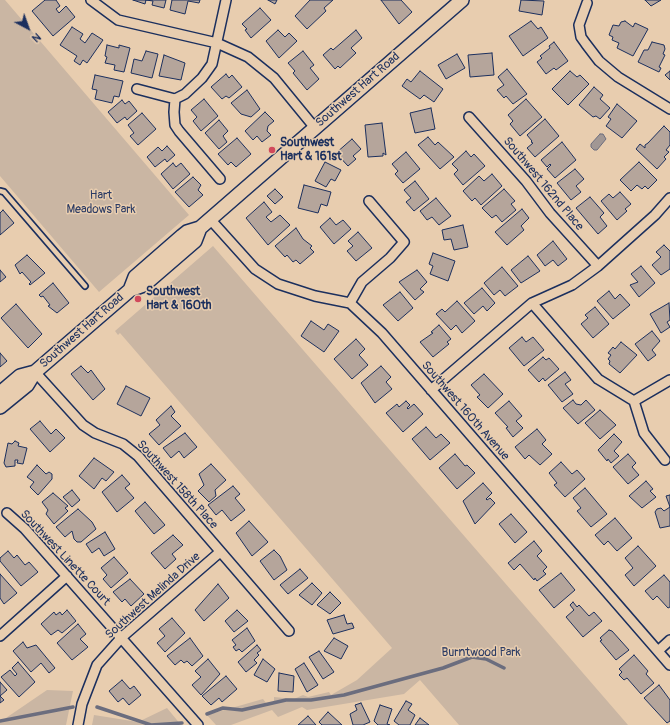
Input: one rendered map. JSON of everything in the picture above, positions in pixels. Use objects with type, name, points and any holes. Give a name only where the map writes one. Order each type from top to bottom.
[{"type":"main road","name":"Southwest Hart Road","points":[[0,407],[27,385],[35,372],[130,290],[135,277],[187,232],[200,228],[462,0]]},
{"type":"main road","name":"Southwest Hart Road","points":[[0,393],[20,376],[35,372]]},
{"type":"street","points":[[91,0],[118,20],[217,43],[248,57],[274,78],[315,128]]},
{"type":"street","points":[[137,89],[175,99],[189,90],[208,71],[212,64],[226,0]]},
{"type":"street","points":[[588,3],[579,25],[581,37],[599,61],[613,73],[670,110]]},
{"type":"street","points":[[175,99],[174,118],[179,131],[220,179]]},
{"type":"street","name":"Southwest 162nd Place","points":[[469,117],[526,181],[550,213],[598,266]]},
{"type":"street","points":[[431,390],[532,303],[572,286],[598,266],[655,215],[670,198]]},
{"type":"street","points":[[210,219],[247,262],[278,284],[315,296],[350,303],[362,282],[390,258],[404,242],[369,201]]},
{"type":"street","name":"Southwest 160th Avenue","points":[[350,303],[382,333],[670,665]]},
{"type":"street","points":[[532,303],[598,379],[634,401],[644,433],[665,460]]},
{"type":"street","name":"Southwest 158th Place","points":[[35,372],[83,425],[95,433],[123,444],[138,456],[289,631]]},
{"type":"street","points":[[634,401],[670,380]]},
{"type":"street","name":"Southwest Linette Court","points":[[7,513],[25,529],[122,637],[198,725]]},
{"type":"street","name":"Southwest Melinda Drive","points":[[78,725],[82,704],[97,665],[122,637],[220,552]]},
{"type":"street","points":[[0,636],[67,576]]},
{"type":"street","points":[[658,651],[670,640]]},
{"type":"lane","points":[[0,191],[4,192],[85,286]]},
{"type":"green space","name":"Hart Meadows Park","points":[[0,0],[5,0],[189,215],[99,292],[0,176]]},
{"type":"green space","name":"Burntwood Park","points":[[213,246],[628,725],[459,725],[420,680],[404,694],[307,710],[302,707],[278,717],[272,710],[231,725],[216,725],[207,715],[263,699],[266,703],[274,702],[274,697],[294,699],[303,695],[308,697],[329,692],[331,695],[357,680],[392,648],[120,333],[118,335],[115,331]]},
{"type":"green space","points":[[47,690],[73,691],[66,725],[0,725],[0,720],[3,720]]},
{"type":"green space","points":[[167,708],[181,725],[92,725],[94,715],[138,722]]},
{"type":"shaded area","points":[[600,134],[603,134],[606,139],[597,150],[594,150],[591,147],[591,144]]},
{"type":"building","points":[[45,0],[56,0],[60,6],[56,9],[59,13],[66,6],[75,17],[53,36],[32,11]]},
{"type":"building","points":[[133,0],[146,0],[145,4]]},
{"type":"building","points":[[146,0],[166,0],[164,8],[152,5],[153,1]]},
{"type":"building","points":[[172,0],[200,0],[199,3],[188,1],[185,14],[170,10]]},
{"type":"building","points":[[268,0],[277,0],[275,4]]},
{"type":"building","points":[[310,0],[333,0],[324,8],[326,11],[307,29],[295,16]]},
{"type":"building","points":[[381,0],[401,0],[412,12],[399,24]]},
{"type":"building","points":[[521,0],[544,1],[542,15],[519,11]]},
{"type":"building","points":[[645,0],[661,0],[651,6]]},
{"type":"building","points":[[260,8],[271,20],[251,38],[245,30],[247,29],[242,24]]},
{"type":"building","points":[[531,21],[538,29],[541,27],[548,38],[523,56],[509,36]]},
{"type":"building","points":[[625,21],[633,27],[635,23],[648,29],[633,56],[617,48],[619,43],[612,40],[613,37],[609,35],[613,25],[619,26],[621,22]]},
{"type":"building","points":[[72,27],[83,34],[80,39],[85,43],[92,33],[103,40],[87,63],[83,60],[80,65],[74,61],[77,56],[60,45]]},
{"type":"building","points":[[278,30],[285,37],[289,33],[297,41],[279,58],[266,41]]},
{"type":"building","points":[[356,30],[362,38],[351,48],[356,53],[340,68],[338,66],[335,69],[323,55],[331,48],[333,50]]},
{"type":"building","points":[[554,42],[568,61],[556,70],[554,68],[546,74],[537,62],[542,58],[540,56],[550,48],[549,46]]},
{"type":"building","points":[[652,42],[664,45],[665,49],[663,54],[665,55],[659,67],[661,68],[659,72],[638,62],[644,50],[648,50]]},
{"type":"building","points":[[107,45],[119,48],[119,45],[130,48],[124,72],[114,70],[115,65],[105,63],[107,57],[105,56]]},
{"type":"building","points":[[146,51],[158,54],[152,78],[131,73],[134,59],[142,61]]},
{"type":"building","points":[[303,51],[314,65],[310,68],[319,79],[307,90],[293,73],[295,71],[288,63]]},
{"type":"building","points":[[492,53],[494,75],[470,77],[468,55]]},
{"type":"building","points":[[457,54],[465,68],[446,79],[438,65]]},
{"type":"building","points":[[164,55],[185,63],[181,80],[159,76]]},
{"type":"building","points":[[507,69],[527,94],[513,104],[506,96],[504,98],[497,90],[504,85],[498,77]]},
{"type":"building","points":[[420,71],[443,89],[434,102],[424,95],[420,99],[402,86],[407,79],[411,82]]},
{"type":"building","points":[[570,71],[577,77],[580,75],[589,84],[568,105],[552,89]]},
{"type":"building","points":[[670,71],[670,80],[665,75]]},
{"type":"building","points":[[226,74],[229,78],[232,75],[242,87],[229,98],[226,96],[222,99],[211,87]]},
{"type":"building","points":[[95,75],[123,81],[119,97],[114,96],[112,103],[95,99],[97,90],[92,89]]},
{"type":"building","points":[[594,87],[603,95],[600,99],[610,108],[600,119],[596,116],[593,117],[579,105]]},
{"type":"building","points":[[247,90],[260,109],[251,117],[241,114],[231,103]]},
{"type":"building","points":[[204,99],[218,116],[201,131],[193,121],[197,117],[191,110]]},
{"type":"building","points":[[526,99],[542,117],[520,136],[510,124],[513,121],[508,115]]},
{"type":"building","points":[[122,100],[125,104],[129,101],[137,111],[127,120],[125,117],[117,123],[108,112]]},
{"type":"building","points":[[617,104],[637,121],[622,138],[606,126],[611,119],[608,117]]},
{"type":"building","points":[[431,108],[435,129],[415,133],[410,113]]},
{"type":"building","points":[[265,112],[274,121],[268,126],[267,131],[271,135],[262,142],[257,136],[253,140],[245,131]]},
{"type":"building","points":[[142,113],[156,129],[138,145],[130,136],[134,133],[128,125]]},
{"type":"building","points":[[545,119],[559,136],[535,157],[527,148],[533,143],[527,135]]},
{"type":"building","points":[[219,120],[228,131],[223,136],[227,142],[219,149],[205,133]]},
{"type":"building","points":[[382,123],[386,155],[383,153],[383,156],[368,157],[365,125]]},
{"type":"building","points":[[664,126],[670,132],[670,145],[666,150],[669,152],[664,157],[666,159],[657,169],[636,149],[640,144],[645,148],[645,145]]},
{"type":"building","points":[[428,137],[435,145],[438,142],[454,157],[440,169],[418,145]]},
{"type":"building","points":[[237,138],[251,154],[236,167],[231,162],[228,165],[218,154]]},
{"type":"building","points":[[352,139],[361,149],[353,156],[356,159],[348,166],[336,153]]},
{"type":"building","points":[[562,142],[576,160],[555,178],[547,169],[551,165],[550,164],[547,167],[541,160]]},
{"type":"building","points":[[167,146],[175,155],[167,162],[165,159],[155,167],[147,157],[158,147],[162,151]]},
{"type":"building","points":[[466,151],[471,157],[474,154],[485,166],[463,185],[454,174],[458,170],[452,164]]},
{"type":"building","points":[[406,152],[420,169],[403,183],[395,174],[398,171],[392,164]]},
{"type":"building","points":[[325,162],[341,170],[335,181],[331,179],[326,187],[315,181]]},
{"type":"building","points":[[639,162],[657,180],[648,189],[645,186],[642,189],[637,185],[631,191],[620,180]]},
{"type":"building","points":[[173,163],[176,167],[181,163],[190,174],[173,189],[161,174]]},
{"type":"building","points":[[575,169],[584,179],[576,186],[581,192],[571,200],[557,183]]},
{"type":"building","points":[[492,174],[502,186],[481,205],[475,198],[472,201],[463,191],[479,176],[484,181]]},
{"type":"building","points":[[193,177],[201,185],[198,190],[203,195],[189,207],[175,192]]},
{"type":"building","points":[[415,181],[429,199],[414,211],[406,202],[411,198],[404,190]]},
{"type":"building","points":[[304,185],[331,192],[327,206],[321,204],[318,213],[298,208]]},
{"type":"building","points":[[275,189],[283,197],[275,204],[267,196]]},
{"type":"building","points":[[504,189],[515,201],[511,204],[516,210],[502,222],[496,215],[492,218],[482,208]]},
{"type":"building","points":[[620,192],[631,204],[625,209],[627,211],[617,220],[601,201],[609,194],[613,198]]},
{"type":"building","points":[[590,197],[604,213],[600,217],[607,226],[598,234],[576,208]]},
{"type":"building","points":[[436,198],[451,216],[439,225],[432,217],[427,220],[420,211]]},
{"type":"building","points":[[264,202],[272,212],[266,217],[271,222],[280,215],[290,225],[268,245],[246,218]]},
{"type":"building","points":[[522,209],[529,218],[521,226],[524,230],[507,245],[495,232]]},
{"type":"building","points":[[3,210],[14,223],[0,235],[0,213]]},
{"type":"building","points":[[330,218],[336,225],[343,220],[351,229],[334,244],[320,227]]},
{"type":"building","points":[[463,225],[468,247],[454,250],[451,239],[444,240],[442,230]]},
{"type":"building","points":[[296,228],[303,239],[312,246],[310,248],[314,252],[300,264],[296,260],[293,262],[287,255],[285,257],[275,246]]},
{"type":"building","points":[[358,232],[372,248],[356,261],[347,251],[353,246],[348,241]]},
{"type":"building","points":[[553,241],[567,259],[558,266],[553,260],[545,266],[537,255]]},
{"type":"building","points":[[664,245],[670,251],[670,269],[661,275],[652,265],[661,257],[656,252]]},
{"type":"building","points":[[433,253],[455,261],[448,281],[430,274],[433,266],[429,264]]},
{"type":"building","points":[[27,255],[45,273],[30,285],[29,284],[31,282],[22,272],[20,274],[15,265]]},
{"type":"building","points":[[528,256],[540,271],[521,283],[511,270]]},
{"type":"building","points":[[641,266],[655,283],[639,297],[630,285],[638,282],[631,274]]},
{"type":"building","points":[[502,267],[518,286],[505,296],[500,290],[494,295],[484,283]]},
{"type":"building","points":[[0,270],[6,277],[0,282]]},
{"type":"building","points":[[417,270],[427,282],[420,289],[424,292],[415,300],[399,282]]},
{"type":"building","points":[[53,283],[69,303],[57,313],[48,306],[50,305],[43,296],[41,297],[39,295]]},
{"type":"building","points":[[482,288],[495,303],[487,311],[483,306],[474,314],[464,303]]},
{"type":"building","points":[[609,291],[615,299],[620,294],[630,305],[613,319],[597,301]]},
{"type":"building","points":[[400,292],[413,308],[398,321],[383,305]]},
{"type":"building","points":[[457,301],[475,321],[462,333],[456,325],[451,330],[436,314],[442,309],[445,312]]},
{"type":"building","points":[[669,303],[670,320],[667,322],[670,327],[661,333],[650,314]]},
{"type":"building","points":[[16,304],[42,334],[28,348],[1,318]]},
{"type":"building","points":[[595,307],[609,324],[593,338],[581,324],[588,318],[585,315]]},
{"type":"building","points":[[311,321],[324,330],[328,324],[339,331],[324,352],[301,336]]},
{"type":"building","points":[[439,325],[451,339],[447,342],[449,344],[433,357],[420,342],[433,333],[431,332]]},
{"type":"building","points":[[652,331],[660,341],[652,350],[656,355],[648,361],[635,344]]},
{"type":"building","points":[[522,337],[526,342],[533,337],[544,350],[524,366],[509,348]]},
{"type":"building","points":[[356,339],[365,349],[359,355],[368,365],[352,379],[334,359]]},
{"type":"building","points":[[621,342],[637,355],[620,373],[609,364],[610,361],[608,359],[611,355],[608,353],[613,347],[615,349]]},
{"type":"building","points":[[0,353],[7,361],[0,367]]},
{"type":"building","points":[[543,357],[546,360],[549,358],[559,369],[545,381],[543,378],[539,382],[528,370]]},
{"type":"building","points":[[81,366],[88,373],[91,370],[105,389],[93,400],[71,374]]},
{"type":"building","points":[[381,366],[391,377],[386,382],[392,389],[375,403],[361,383]]},
{"type":"building","points":[[565,372],[571,380],[565,384],[573,394],[562,402],[548,385]]},
{"type":"building","points":[[484,374],[503,394],[488,408],[477,397],[480,395],[471,385]]},
{"type":"building","points":[[126,386],[150,398],[141,416],[117,404]]},
{"type":"building","points":[[573,400],[576,404],[581,405],[586,400],[595,410],[578,424],[563,408]]},
{"type":"building","points":[[406,401],[410,405],[407,408],[408,409],[414,404],[423,414],[403,432],[386,413],[397,404],[399,407]]},
{"type":"building","points":[[509,401],[522,416],[516,421],[523,428],[513,437],[506,428],[508,427],[495,413]]},
{"type":"building","points":[[171,406],[175,412],[171,416],[181,426],[159,445],[149,434],[160,425],[156,420]]},
{"type":"building","points":[[600,410],[616,425],[600,439],[585,423]]},
{"type":"building","points":[[40,421],[51,434],[56,429],[65,438],[50,452],[30,429]]},
{"type":"building","points":[[426,427],[436,438],[441,434],[450,443],[430,460],[412,439]]},
{"type":"building","points":[[537,429],[546,440],[542,444],[552,454],[540,465],[529,455],[525,459],[515,447]]},
{"type":"building","points":[[185,433],[197,447],[184,458],[179,451],[171,458],[163,448]]},
{"type":"building","points":[[614,434],[622,442],[614,451],[619,456],[611,463],[608,459],[607,461],[598,450]]},
{"type":"building","points":[[15,441],[19,443],[18,446],[27,448],[23,464],[17,463],[18,460],[15,460],[15,466],[6,467],[4,463],[8,443],[12,444]]},
{"type":"building","points":[[455,454],[465,466],[467,465],[475,473],[457,489],[439,468]]},
{"type":"building","points":[[628,454],[636,463],[632,467],[639,475],[628,484],[613,467]]},
{"type":"building","points":[[94,458],[114,472],[106,481],[102,478],[94,489],[79,476]]},
{"type":"building","points":[[561,462],[572,474],[577,470],[585,479],[565,497],[554,485],[557,483],[549,473]]},
{"type":"building","points":[[211,464],[226,480],[215,490],[216,496],[209,502],[198,491],[204,485],[199,474]]},
{"type":"building","points":[[37,465],[46,474],[49,472],[52,474],[52,479],[38,495],[30,487],[34,482],[27,477]]},
{"type":"building","points":[[122,475],[130,484],[125,488],[134,498],[117,512],[102,492]]},
{"type":"building","points":[[646,481],[653,489],[650,491],[656,497],[642,508],[629,496]]},
{"type":"building","points":[[483,483],[492,493],[486,499],[487,500],[490,498],[495,503],[475,524],[463,501]]},
{"type":"building","points":[[233,486],[240,494],[235,498],[245,510],[231,521],[222,510],[216,515],[208,505]]},
{"type":"building","points":[[585,488],[607,514],[591,527],[577,511],[581,508],[573,498]]},
{"type":"building","points":[[72,490],[80,500],[72,507],[63,497]]},
{"type":"building","points":[[53,493],[68,506],[65,508],[68,511],[54,524],[46,514],[48,510],[42,502]]},
{"type":"building","points":[[670,495],[670,507],[666,496]]},
{"type":"building","points":[[145,502],[165,525],[154,534],[135,511]]},
{"type":"building","points":[[670,507],[670,526],[660,528],[655,512],[657,509],[661,508],[664,511]]},
{"type":"building","points":[[78,509],[92,522],[96,529],[81,542],[77,542],[74,539],[72,531],[65,537],[56,527]]},
{"type":"building","points":[[511,514],[527,532],[515,543],[499,524]]},
{"type":"building","points":[[615,518],[632,538],[617,551],[608,541],[604,545],[595,535]]},
{"type":"building","points":[[249,521],[268,542],[252,556],[236,533]]},
{"type":"building","points":[[105,532],[115,549],[104,556],[99,548],[92,553],[86,544]]},
{"type":"building","points":[[173,535],[183,545],[172,554],[176,559],[165,569],[151,553]]},
{"type":"building","points":[[534,541],[542,551],[537,556],[547,567],[543,571],[546,574],[537,581],[535,578],[534,580],[520,564],[514,570],[508,563]]},
{"type":"building","points":[[638,546],[656,566],[634,586],[625,575],[633,568],[625,558]]},
{"type":"building","points":[[274,550],[280,556],[287,570],[274,580],[260,561]]},
{"type":"building","points":[[8,551],[14,558],[17,555],[25,565],[29,562],[38,572],[21,586],[0,561],[0,558]]},
{"type":"building","points":[[114,557],[128,573],[111,588],[103,579],[107,575],[101,568]]},
{"type":"building","points":[[300,569],[308,578],[288,594],[280,585]]},
{"type":"building","points":[[561,573],[575,590],[554,608],[539,590]]},
{"type":"building","points":[[0,574],[17,593],[4,604],[0,598]]},
{"type":"building","points":[[664,575],[670,582],[670,607],[668,608],[657,596],[653,600],[645,591]]},
{"type":"building","points":[[130,579],[144,594],[131,606],[125,599],[122,602],[113,592]]},
{"type":"building","points":[[312,583],[322,593],[312,605],[299,595]]},
{"type":"building","points":[[218,584],[229,598],[204,621],[195,610]]},
{"type":"building","points":[[330,592],[341,603],[330,614],[317,605]]},
{"type":"building","points":[[573,602],[577,607],[579,605],[589,616],[594,612],[602,621],[583,637],[566,617],[574,610],[570,605]]},
{"type":"building","points":[[67,610],[76,621],[62,633],[58,630],[51,635],[41,624],[54,612],[56,615],[60,612],[62,615]]},
{"type":"building","points":[[237,610],[248,621],[234,632],[225,621]]},
{"type":"building","points":[[344,615],[347,624],[352,623],[354,628],[333,634],[327,620]]},
{"type":"building","points":[[172,618],[185,633],[165,652],[157,643],[165,636],[159,629]]},
{"type":"building","points":[[78,624],[86,634],[80,639],[88,647],[72,660],[57,643]]},
{"type":"building","points":[[247,628],[255,641],[242,652],[239,649],[236,651],[233,647],[236,645],[232,640]]},
{"type":"building","points":[[609,630],[612,631],[629,650],[616,660],[600,641],[602,640],[600,638]]},
{"type":"building","points":[[190,638],[203,656],[192,666],[187,661],[184,663],[181,660],[175,665],[167,656]]},
{"type":"building","points":[[334,638],[348,646],[341,659],[324,651]]},
{"type":"building","points":[[23,642],[27,648],[36,645],[55,668],[49,673],[41,663],[31,672],[13,651]]},
{"type":"building","points":[[257,645],[261,650],[257,653],[259,655],[254,660],[257,663],[246,672],[238,662]]},
{"type":"building","points":[[319,651],[334,672],[323,679],[309,657]]},
{"type":"building","points":[[634,655],[648,671],[646,674],[654,683],[641,694],[627,678],[624,680],[619,675],[622,672],[619,669]]},
{"type":"building","points":[[208,659],[220,674],[201,695],[192,685],[201,677],[195,671]]},
{"type":"building","points":[[263,659],[275,669],[267,682],[254,675]]},
{"type":"building","points":[[18,662],[35,682],[19,697],[1,677],[10,670],[15,676],[17,674],[12,668]]},
{"type":"building","points":[[304,663],[318,685],[307,692],[295,669]]},
{"type":"building","points":[[279,673],[294,676],[293,692],[278,691]]},
{"type":"building","points":[[226,676],[237,689],[222,702],[219,698],[211,705],[202,696]]},
{"type":"building","points":[[122,680],[130,689],[134,686],[141,695],[129,705],[123,698],[118,702],[109,691]]},
{"type":"building","points":[[0,682],[7,690],[0,696]]},
{"type":"building","points":[[659,685],[670,700],[670,721],[667,723],[644,698]]},
{"type":"building","points":[[0,696],[4,700],[0,703]]},
{"type":"building","points":[[406,701],[412,704],[408,710],[415,715],[410,725],[399,725],[394,721]]},
{"type":"building","points":[[361,703],[370,722],[363,725],[353,725],[350,714],[357,710],[355,705]]},
{"type":"building","points":[[380,705],[392,709],[387,724],[390,725],[378,725],[374,721]]},
{"type":"building","points":[[328,712],[342,725],[322,725],[319,722]]},
{"type":"building","points":[[308,716],[316,725],[298,725]]},
{"type":"building","points":[[420,718],[429,725],[415,725]]},
{"type":"waterway","points":[[207,714],[223,708],[242,710],[286,700],[311,700],[344,695],[443,668],[472,657],[486,659],[504,668]]},
{"type":"waterway","points":[[0,721],[73,707]]},
{"type":"waterway","points":[[97,707],[151,725],[182,723]]},
{"type":"place","name":"Southwest Hart & 161st","points":[[272,150]]},
{"type":"place","name":"Southwest Hart & 160th","points":[[138,299]]}]
